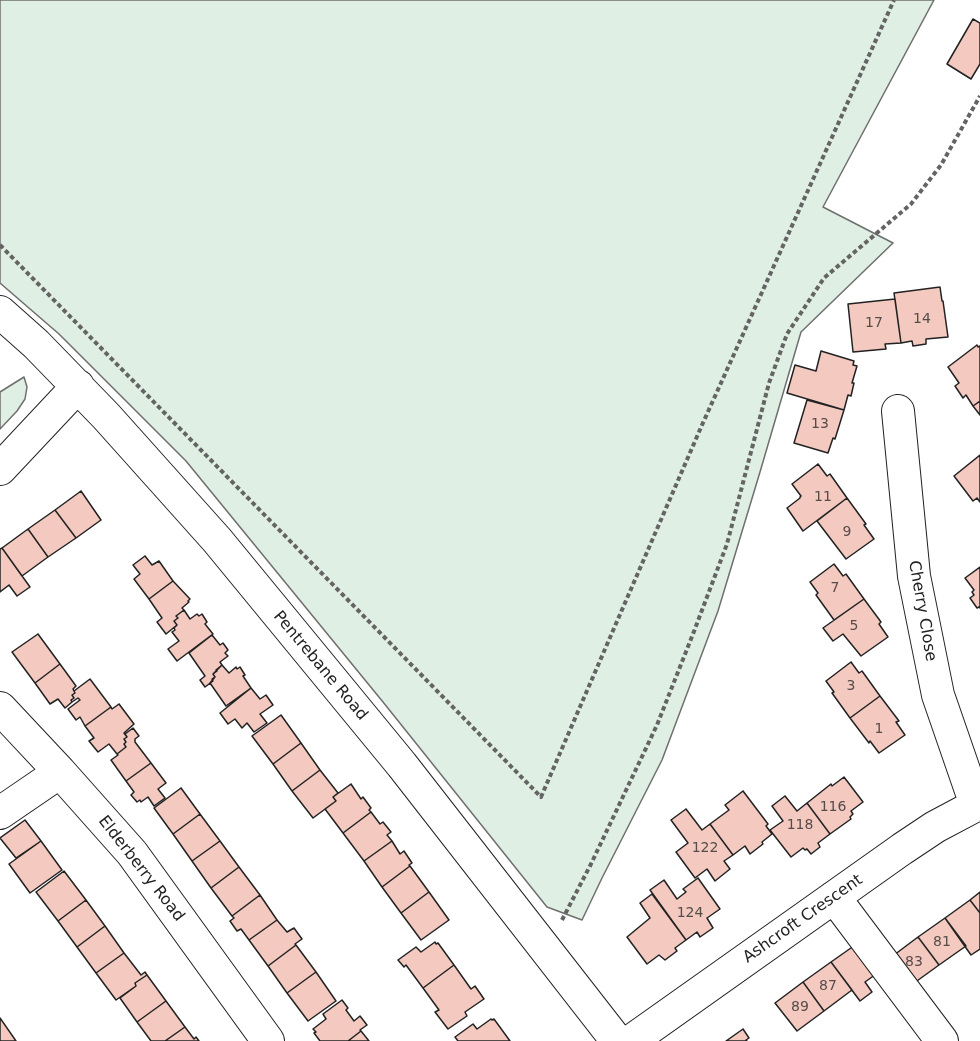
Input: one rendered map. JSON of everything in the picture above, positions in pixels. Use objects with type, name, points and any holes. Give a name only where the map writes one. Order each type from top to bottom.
[{"type":"street","name":"Pentrebane Road","points":[[0,312],[78,386],[231,558],[402,765],[617,1041]]},
{"type":"street","points":[[0,469],[78,386]]},
{"type":"street","name":"Cherry Close","points":[[898,411],[914,576],[938,694],[978,804]]},
{"type":"street","name":"Elderberry Road","points":[[0,708],[132,853],[268,1041]]},
{"type":"street","points":[[0,813],[60,772]]},
{"type":"street","name":"Ashcroft Crescent","points":[[631,1041],[935,827],[978,804]]},
{"type":"street","points":[[834,897],[942,1041]]},
{"type":"path","points":[[0,245],[541,797],[702,425],[894,0]]},
{"type":"path","points":[[546,950],[591,864],[657,724],[693,634],[727,544],[769,383],[787,334],[824,279],[911,204],[941,165],[980,96]]},
{"type":"green space","points":[[0,0],[934,0],[823,207],[893,243],[801,332],[718,611],[662,760],[582,920],[547,907],[186,461],[59,334],[0,283]]},
{"type":"green space","points":[[24,377],[27,387],[25,399],[0,429],[0,392]]},
{"type":"building","points":[[973,19],[980,23],[980,64],[971,79],[947,64]]},
{"type":"building","points":[[940,287],[948,337],[926,339],[926,344],[913,346],[912,341],[901,343],[894,293]]},
{"type":"building","points":[[895,299],[901,343],[885,344],[886,349],[853,352],[848,304]]},
{"type":"building","points":[[977,345],[980,346],[980,401],[973,406],[966,395],[963,398],[955,386],[959,383],[948,367]]},
{"type":"building","points":[[821,351],[854,361],[853,365],[857,366],[851,396],[848,395],[844,410],[787,393],[795,365],[816,371]]},
{"type":"building","points":[[807,400],[844,410],[828,453],[794,443]]},
{"type":"building","points":[[980,401],[980,415],[973,406]]},
{"type":"building","points":[[980,455],[980,502],[977,498],[973,501],[954,476]]},
{"type":"building","points":[[818,464],[827,476],[830,474],[847,498],[803,531],[787,508],[801,496],[792,484]]},
{"type":"building","points":[[81,491],[101,520],[76,538],[55,510]]},
{"type":"building","points":[[847,498],[874,539],[846,559],[817,521]]},
{"type":"building","points":[[55,510],[76,538],[48,557],[28,529]]},
{"type":"building","points":[[28,529],[48,557],[22,576],[2,548]]},
{"type":"building","points":[[2,548],[30,587],[17,596],[9,585],[0,592],[0,549]]},
{"type":"building","points":[[145,556],[152,565],[159,561],[173,581],[149,599],[134,579],[140,574],[133,565]]},
{"type":"building","points":[[834,564],[843,576],[846,574],[864,599],[834,620],[816,595],[818,593],[810,582]]},
{"type":"building","points":[[980,567],[980,608],[977,608],[970,598],[974,595],[972,592],[974,590],[965,578]]},
{"type":"building","points":[[173,581],[190,599],[182,608],[184,610],[176,616],[178,618],[174,621],[177,625],[166,634],[157,622],[162,618],[149,599]]},
{"type":"building","points":[[864,599],[881,622],[879,624],[888,637],[861,656],[843,634],[833,641],[823,628]]},
{"type":"building","points":[[184,610],[190,619],[197,614],[199,616],[202,614],[207,622],[205,624],[213,634],[177,661],[168,649],[179,641],[172,632],[177,625],[174,621],[178,618],[176,616]]},
{"type":"building","points":[[38,634],[60,664],[35,683],[12,652]]},
{"type":"building","points":[[212,635],[220,645],[223,643],[228,650],[225,653],[228,656],[220,662],[222,665],[213,674],[215,677],[213,681],[205,687],[200,680],[205,676],[189,653]]},
{"type":"building","points":[[851,662],[859,673],[862,671],[880,696],[850,718],[826,681]]},
{"type":"building","points":[[60,664],[76,686],[73,689],[75,693],[72,695],[74,698],[72,702],[65,708],[58,699],[50,704],[35,683]]},
{"type":"building","points":[[222,665],[229,673],[236,667],[237,669],[240,667],[251,688],[226,706],[210,683],[215,677],[213,674]]},
{"type":"building","points":[[90,679],[111,707],[85,726],[80,717],[76,720],[68,709],[80,700],[78,698],[72,702],[74,691]]},
{"type":"building","points":[[251,688],[260,699],[266,695],[273,705],[260,714],[267,723],[254,732],[247,723],[242,728],[235,719],[228,724],[220,713]]},
{"type":"building","points":[[880,696],[899,721],[896,722],[905,735],[879,753],[850,718]]},
{"type":"building","points":[[119,704],[134,724],[124,733],[127,737],[124,739],[126,747],[117,754],[109,744],[98,752],[89,741],[94,738],[85,726],[111,707],[112,709]]},
{"type":"building","points":[[281,715],[301,743],[273,764],[252,736]]},
{"type":"building","points":[[133,728],[139,736],[135,742],[151,763],[126,781],[111,760],[126,747],[125,734]]},
{"type":"building","points":[[301,743],[320,770],[292,791],[273,764]]},
{"type":"building","points":[[151,763],[166,783],[158,789],[165,798],[154,806],[148,797],[137,802],[131,795],[134,792],[126,781]]},
{"type":"building","points":[[320,770],[338,793],[333,797],[336,801],[313,818],[292,791]]},
{"type":"building","points":[[844,777],[863,802],[851,811],[853,814],[851,819],[830,834],[807,803]]},
{"type":"building","points":[[351,784],[361,799],[363,797],[371,808],[369,810],[371,812],[343,833],[325,809],[336,801],[333,797]]},
{"type":"building","points":[[181,788],[200,814],[173,834],[154,808]]},
{"type":"building","points":[[743,791],[768,824],[766,826],[772,834],[750,854],[745,846],[733,855],[710,824],[729,810],[725,805]]},
{"type":"building","points":[[785,796],[797,811],[807,803],[830,834],[818,843],[820,847],[811,854],[803,848],[791,857],[770,830],[783,821],[772,806]]},
{"type":"building","points":[[686,809],[702,830],[710,824],[733,855],[724,861],[730,869],[715,881],[707,869],[695,878],[676,852],[688,843],[671,820]]},
{"type":"building","points":[[371,812],[380,824],[383,822],[391,832],[387,835],[392,841],[364,861],[343,833]]},
{"type":"building","points":[[200,814],[220,841],[192,861],[173,834]]},
{"type":"building","points":[[25,820],[41,841],[16,858],[0,838]]},
{"type":"building","points":[[41,841],[62,870],[30,893],[9,864]]},
{"type":"building","points":[[220,841],[239,867],[211,888],[192,861]]},
{"type":"building","points":[[392,841],[400,854],[404,851],[412,863],[382,887],[364,861]]},
{"type":"building","points":[[410,866],[429,892],[401,913],[382,887]]},
{"type":"building","points":[[239,867],[260,895],[232,916],[211,888]]},
{"type":"building","points":[[64,871],[86,900],[58,921],[36,892]]},
{"type":"building","points":[[698,878],[720,909],[707,918],[713,928],[700,937],[697,932],[686,940],[650,890],[664,880],[677,899],[686,892],[683,889]]},
{"type":"building","points":[[429,892],[449,920],[421,940],[401,913]]},
{"type":"building","points":[[980,892],[980,913],[970,900]]},
{"type":"building","points":[[652,894],[686,940],[665,960],[659,955],[647,964],[627,937],[650,918],[640,903]]},
{"type":"building","points":[[260,895],[277,920],[249,940],[241,929],[237,931],[230,921],[234,918],[232,916]]},
{"type":"building","points":[[86,900],[105,926],[77,947],[58,921]]},
{"type":"building","points":[[970,900],[980,913],[980,949],[971,955],[945,918]]},
{"type":"building","points":[[945,918],[966,946],[939,965],[918,937]]},
{"type":"building","points":[[277,920],[287,932],[294,928],[302,939],[268,966],[249,940]]},
{"type":"building","points":[[105,926],[124,953],[96,973],[77,947]]},
{"type":"building","points":[[918,937],[939,965],[910,986],[890,958]]},
{"type":"building","points":[[435,942],[454,965],[423,988],[406,965],[404,967],[398,960],[416,947],[421,952]]},
{"type":"building","points":[[858,943],[879,972],[865,982],[872,992],[860,1001],[831,962]]},
{"type":"building","points":[[296,945],[316,972],[287,993],[268,966]]},
{"type":"building","points":[[124,953],[141,975],[145,972],[147,975],[116,1000],[96,973]]},
{"type":"building","points":[[831,962],[852,990],[824,1011],[803,982]]},
{"type":"building","points":[[454,965],[471,989],[475,986],[484,999],[465,1012],[467,1016],[448,1029],[435,1012],[439,1010],[423,988]]},
{"type":"building","points":[[316,972],[336,1001],[308,1021],[287,993]]},
{"type":"building","points":[[147,975],[166,1001],[137,1022],[120,998]]},
{"type":"building","points":[[803,982],[824,1011],[797,1031],[775,1003]]},
{"type":"building","points":[[342,1000],[354,1021],[360,1016],[367,1025],[348,1041],[320,1041],[313,1029],[326,1019],[323,1014]]},
{"type":"building","points":[[166,1001],[185,1027],[165,1041],[151,1041],[137,1022]]},
{"type":"building","points":[[0,1018],[16,1041],[0,1041]]},
{"type":"building","points":[[494,1019],[510,1041],[458,1041],[455,1037],[473,1024],[477,1029]]},
{"type":"building","points":[[185,1027],[194,1039],[196,1037],[199,1041],[165,1041]]},
{"type":"building","points":[[743,1029],[749,1038],[747,1041],[726,1041]]},
{"type":"building","points":[[361,1031],[369,1041],[348,1041]]}]
